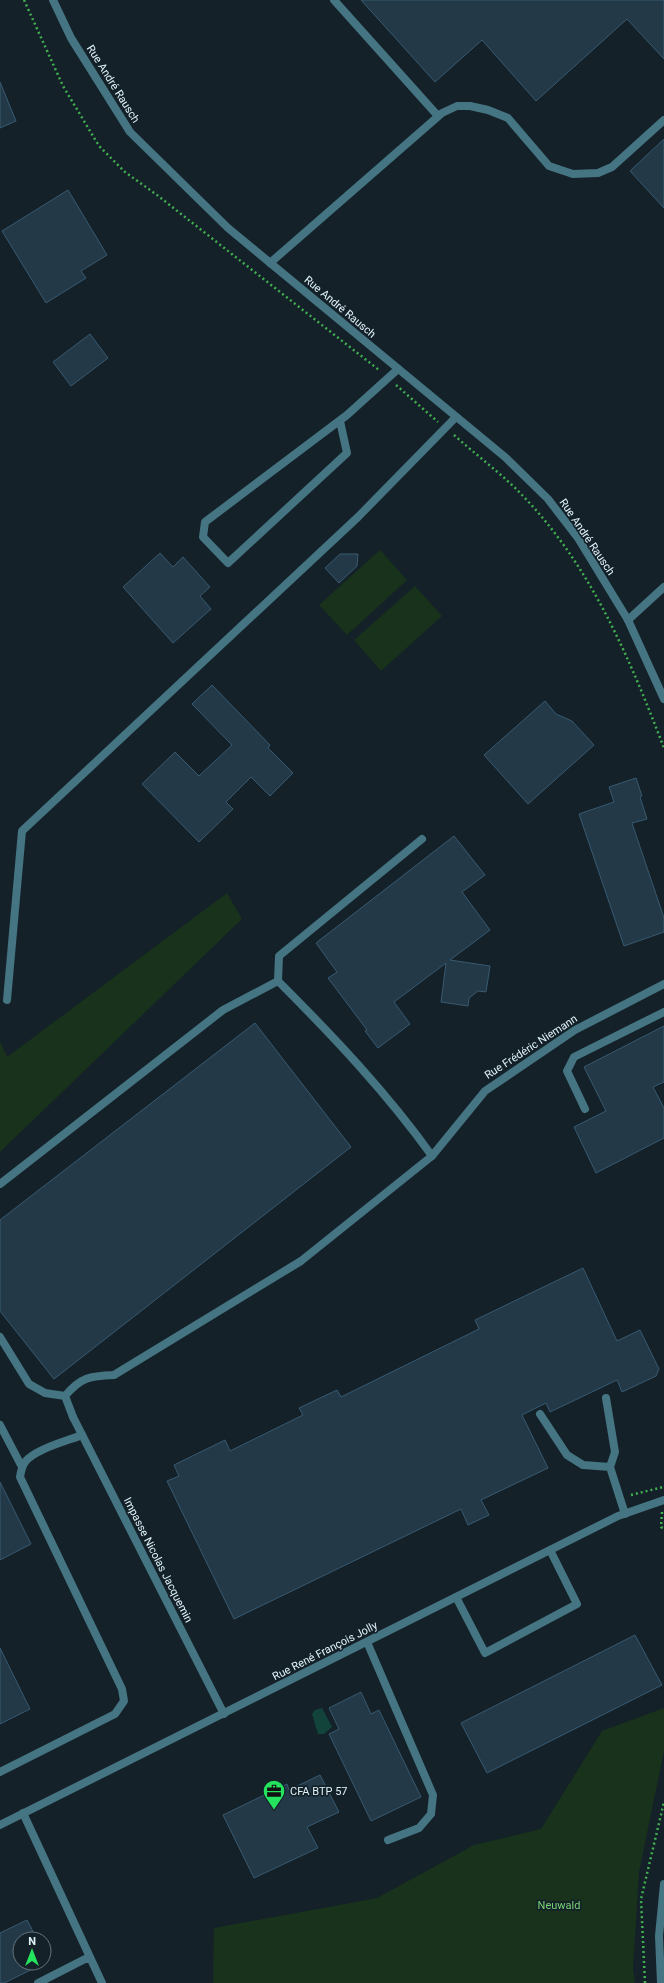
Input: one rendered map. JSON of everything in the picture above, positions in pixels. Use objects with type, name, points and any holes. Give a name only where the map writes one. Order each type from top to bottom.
[{"type":"street","name":"Rue André Rausch","points":[[52,0],[71,38],[130,132],[228,228],[505,457],[548,499],[578,538],[628,620],[664,698]]},
{"type":"street","points":[[334,0],[438,116]]},
{"type":"street","points":[[270,263],[438,116],[457,106],[470,106],[488,110],[508,118],[549,166],[572,174],[598,173],[612,167],[664,120]]},
{"type":"street","points":[[340,421],[347,453],[228,564],[203,537],[206,522],[340,421],[398,368]]},
{"type":"street","points":[[7,1000],[22,830],[358,517],[446,429],[456,417]]},
{"type":"street","points":[[628,620],[664,587]]},
{"type":"street","points":[[422,839],[279,956],[278,981],[333,1036],[411,1128],[432,1156]]},
{"type":"street","points":[[0,1184],[223,1010],[278,981]]},
{"type":"street","name":"Rue Frédéric Niemann","points":[[65,1396],[76,1383],[91,1376],[114,1375],[301,1261],[432,1156],[485,1091],[575,1030],[664,984]]},
{"type":"street","points":[[585,1109],[567,1071],[574,1057],[664,1012]]},
{"type":"street","points":[[0,1337],[29,1384],[45,1393],[65,1396]]},
{"type":"street","name":"Impasse Nicolas Jacquemin","points":[[65,1396],[73,1417],[224,1714]]},
{"type":"street","points":[[606,1398],[615,1452],[610,1467],[625,1514]]},
{"type":"street","points":[[540,1414],[567,1455],[583,1465],[610,1467]]},
{"type":"street","points":[[0,1425],[22,1467]]},
{"type":"street","points":[[0,1772],[115,1714],[122,1706],[124,1701],[122,1689],[20,1477],[22,1467],[26,1460],[41,1451],[82,1435]]},
{"type":"street","name":"Rue René François Jolly","points":[[0,1825],[550,1550],[625,1514],[663,1501]]},
{"type":"street","points":[[456,1597],[486,1653],[576,1604],[550,1550]]},
{"type":"street","points":[[367,1642],[433,1795],[431,1814],[419,1828],[388,1840]]},
{"type":"street","points":[[23,1814],[102,1983]]},
{"type":"street","points":[[661,1983],[659,1936],[664,1884]]},
{"type":"street","points":[[38,1983],[89,1957]]},
{"type":"path","points":[[24,0],[63,86],[99,146],[125,172],[157,195],[388,378],[522,495],[545,522],[588,581],[614,629],[664,748]]},
{"type":"path","points":[[645,1983],[641,1899],[664,1802]]},
{"type":"green space","points":[[380,550],[407,580],[347,635],[319,605]]},
{"type":"green space","points":[[415,586],[442,616],[381,671],[354,640]]},
{"type":"green space","points":[[227,893],[242,919],[0,1152],[0,1041],[7,1057]]},
{"type":"green space","name":"Neuwald","points":[[664,1708],[664,1751],[639,1872],[633,1969],[635,1983],[213,1983],[214,1928],[377,1898],[474,1845],[541,1829],[602,1731]]},
{"type":"shaded area","points":[[322,1708],[332,1727],[324,1734],[318,1734],[312,1714],[315,1710]]},
{"type":"building","points":[[361,0],[664,0],[664,59],[627,19],[536,101],[482,40],[435,82]]},
{"type":"building","points":[[0,82],[16,121],[0,128]]},
{"type":"building","points":[[664,139],[664,208],[630,171]]},
{"type":"building","points":[[68,190],[107,255],[81,271],[86,278],[46,303],[2,231]]},
{"type":"building","points":[[90,334],[108,358],[71,386],[53,362]]},
{"type":"building","points":[[160,553],[173,567],[183,557],[210,587],[200,596],[211,609],[173,643],[123,587]]},
{"type":"building","points":[[340,554],[358,554],[357,566],[339,583],[325,568]]},
{"type":"building","points":[[212,685],[270,745],[268,748],[293,773],[270,796],[251,777],[226,802],[233,809],[199,842],[142,784],[175,752],[199,776],[232,745],[192,704]]},
{"type":"building","points":[[545,701],[556,714],[572,721],[594,745],[528,804],[484,755]]},
{"type":"building","points":[[636,778],[647,819],[632,823],[664,918],[664,932],[624,946],[579,814],[614,802],[609,787]]},
{"type":"building","points":[[454,836],[485,875],[462,892],[490,930],[450,960],[490,966],[486,992],[478,991],[469,998],[468,1006],[441,1002],[446,963],[394,1002],[410,1024],[378,1048],[365,1031],[367,1030],[328,978],[337,972],[316,943]]},
{"type":"building","points":[[255,1023],[351,1147],[54,1379],[0,1311],[0,1220]]},
{"type":"building","points":[[664,1026],[664,1082],[653,1087],[664,1108],[664,1138],[596,1173],[574,1127],[606,1111],[584,1067]]},
{"type":"building","points":[[583,1268],[617,1341],[640,1330],[659,1369],[656,1376],[622,1392],[617,1380],[550,1412],[546,1403],[522,1415],[548,1468],[481,1500],[489,1515],[468,1525],[461,1509],[234,1619],[167,1481],[179,1476],[174,1465],[225,1440],[230,1451],[303,1415],[299,1408],[337,1390],[341,1397],[479,1329],[475,1320]]},
{"type":"building","points":[[0,1482],[31,1544],[0,1560]]},
{"type":"building","points":[[635,1635],[662,1685],[487,1773],[461,1723]]},
{"type":"building","points":[[0,1648],[30,1709],[0,1724]]},
{"type":"building","points":[[361,1692],[371,1714],[379,1710],[421,1797],[371,1821],[329,1734],[339,1729],[329,1708]]},
{"type":"building","points":[[320,1775],[339,1812],[307,1827],[318,1848],[254,1878],[223,1815],[287,1784],[289,1790]]},
{"type":"building","points":[[27,1920],[33,1931],[12,1931],[12,1971],[29,1971],[4,1983],[0,1983],[0,1933]]},
{"type":"place","name":"CFA BTP 57","points":[[274,1810]]}]
